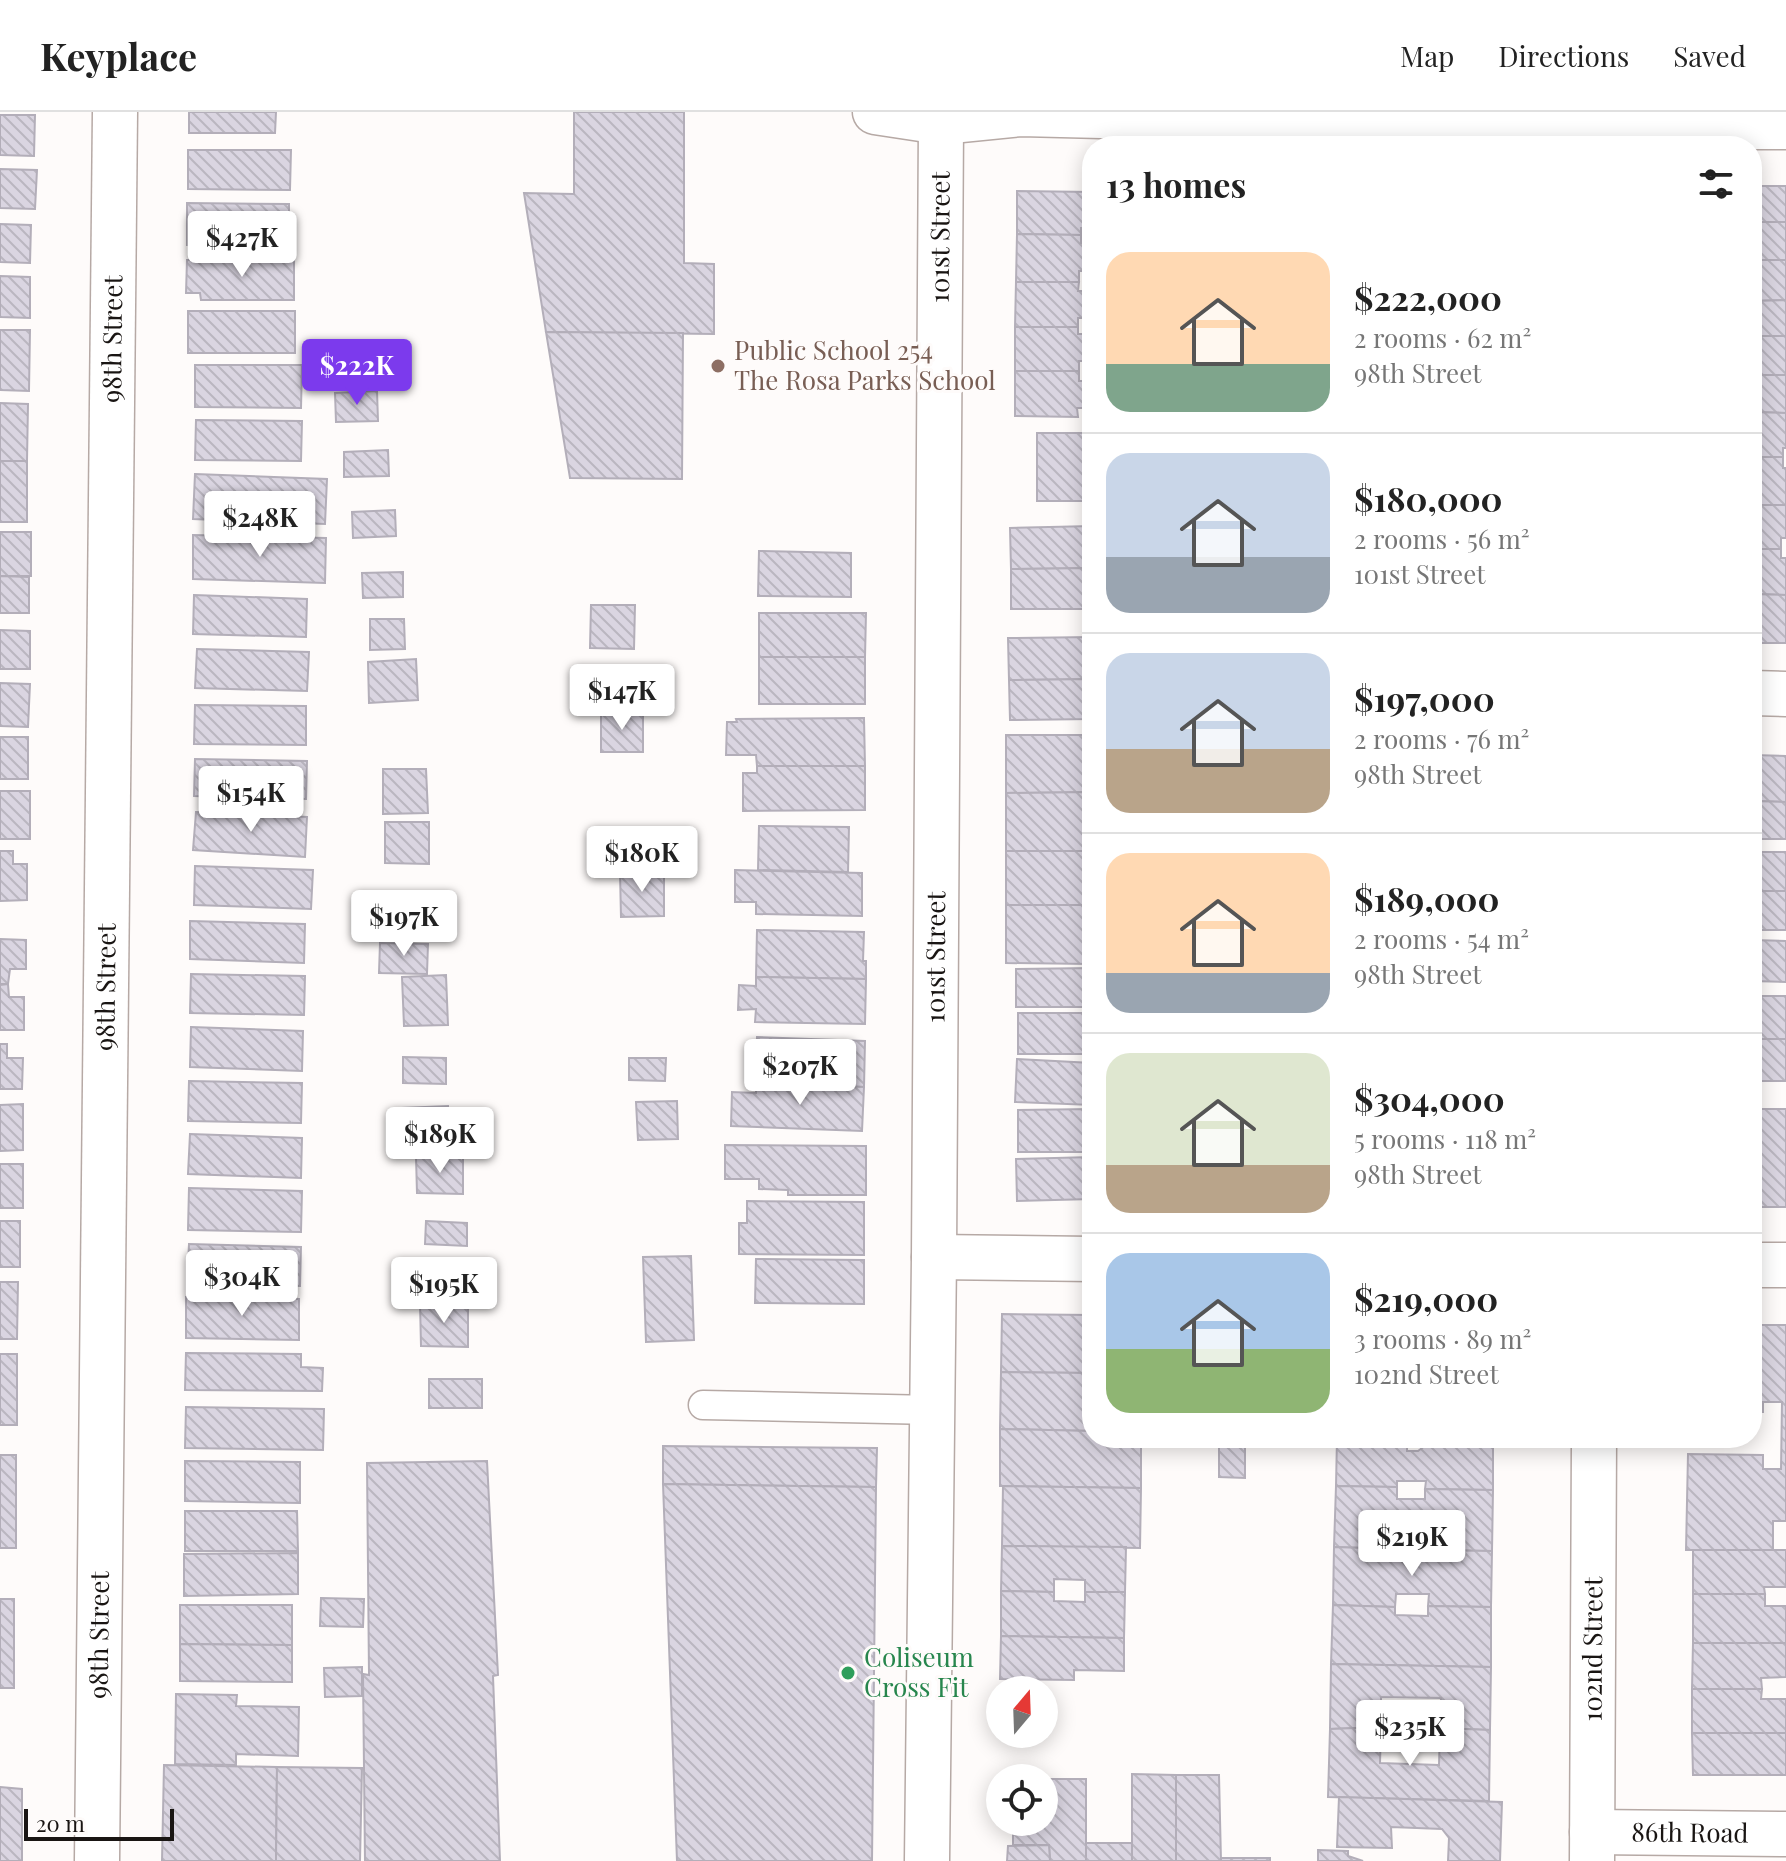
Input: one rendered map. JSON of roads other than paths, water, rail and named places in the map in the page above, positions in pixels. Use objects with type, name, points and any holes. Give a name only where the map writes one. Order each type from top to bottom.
[{"type":"street","name":"98th Street","points":[[97,1861],[115,112]]},
{"type":"street","points":[[875,112],[941,122],[1021,114],[1538,127],[1786,127]]},
{"type":"street","name":"101st Street","points":[[927,1861],[941,122]]},
{"type":"street","points":[[1762,693],[1786,694]]},
{"type":"street","points":[[934,1257],[1082,1259]]},
{"type":"street","points":[[1762,1265],[1786,1265]]},
{"type":"street","name":"102nd Street","points":[[1592,1847],[1594,1448]]},
{"type":"street","name":"86th Road","points":[[1592,1847],[1786,1834]]},
{"type":"lane","points":[[703,1405],[933,1410]]},
{"type":"place","name":"Public School 254 The Rosa Parks School","points":[[718,366]]},
{"type":"place","name":"Coliseum Cross Fit","points":[[848,1673]]}]
